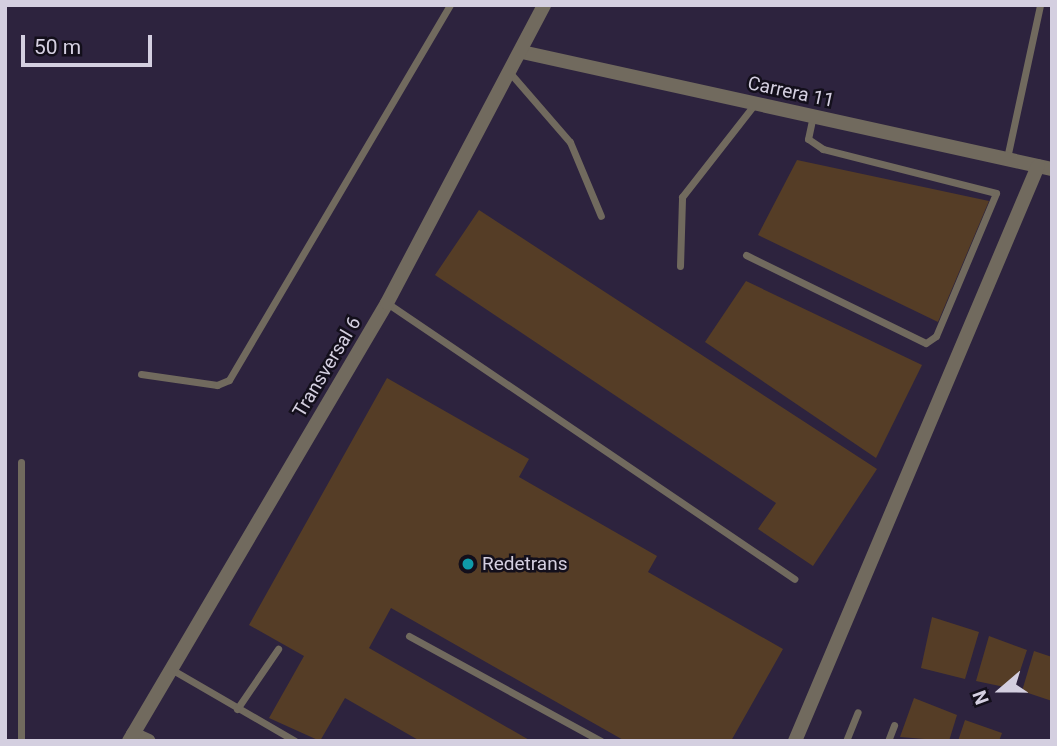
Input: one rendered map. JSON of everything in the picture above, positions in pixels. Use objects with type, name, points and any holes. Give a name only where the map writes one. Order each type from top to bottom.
[{"type":"street","name":"Transversal 6","points":[[131,738],[387,303],[511,74],[544,5]]},
{"type":"street","name":"Carrera 11","points":[[522,52],[1045,168]]},
{"type":"street","points":[[795,741],[1045,168]]},
{"type":"street","points":[[131,738],[149,741]]},
{"type":"lane","points":[[141,374],[216,385],[229,380],[450,5]]},
{"type":"lane","points":[[1007,158],[1040,5]]},
{"type":"lane","points":[[511,74],[570,142],[601,216]]},
{"type":"lane","points":[[680,266],[682,197],[754,105]]},
{"type":"lane","points":[[746,255],[926,343],[936,336],[996,194],[823,149],[808,139],[813,116]]},
{"type":"lane","points":[[387,303],[794,579]]},
{"type":"lane","points":[[21,462],[21,741]]},
{"type":"lane","points":[[410,636],[601,741]]},
{"type":"lane","points":[[237,709],[278,649]]},
{"type":"lane","points":[[171,669],[295,741]]},
{"type":"lane","points":[[846,741],[858,712]]},
{"type":"lane","points":[[888,741],[894,725]]},
{"type":"building","points":[[797,160],[989,201],[938,322],[758,235]]},
{"type":"building","points":[[479,210],[877,469],[813,566],[758,529],[776,503],[435,275]]},
{"type":"building","points":[[746,281],[922,365],[876,458],[705,342]]},
{"type":"building","name":"Redetrans","points":[[387,378],[529,459],[519,477],[657,556],[648,572],[783,649],[731,741],[625,741],[391,608],[369,648],[531,741],[420,741],[345,698],[320,741],[269,718],[304,656],[249,625]]},
{"type":"building","points":[[932,617],[979,632],[965,679],[921,668]]},
{"type":"building","points":[[989,636],[1027,650],[1014,689],[976,681]]},
{"type":"building","points":[[1034,651],[1052,657],[1052,701],[1022,691]]},
{"type":"building","points":[[914,698],[957,715],[949,741],[900,737]]},
{"type":"building","points":[[965,720],[1002,733],[999,741],[958,741]]},
{"type":"place","name":"Redetrans","points":[[468,564]]}]
